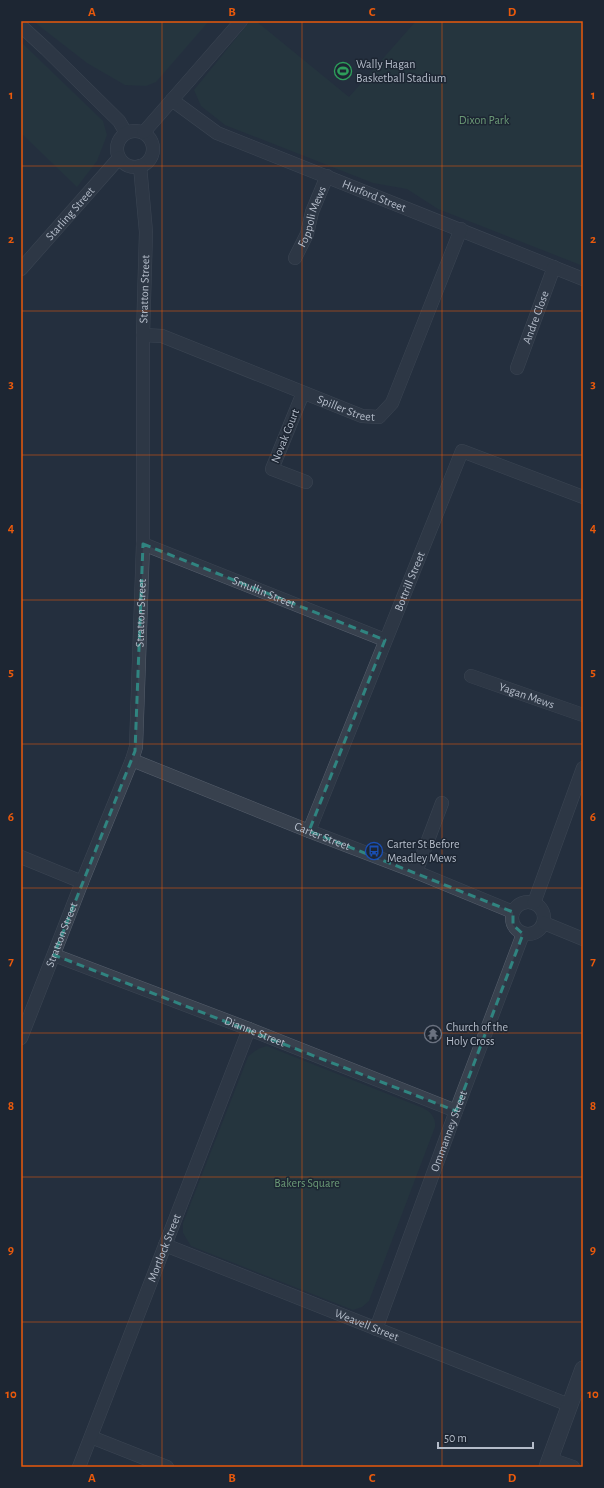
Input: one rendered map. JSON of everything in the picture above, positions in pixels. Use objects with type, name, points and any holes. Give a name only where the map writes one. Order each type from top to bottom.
[{"type":"street","points":[[144,132],[241,21]]},
{"type":"street","points":[[21,26],[119,121],[126,133]]},
{"type":"street","name":"Hurford Street","points":[[172,100],[217,133],[461,229],[583,279]]},
{"type":"street","points":[[138,130],[144,132],[152,142],[153,154],[150,159],[140,166],[128,166],[119,158],[117,152],[118,141],[126,133],[138,130]]},
{"type":"street","name":"Starling Street","points":[[21,269],[119,158]]},
{"type":"street","name":"Stratton Street","points":[[21,1038],[132,760],[137,738],[143,544],[143,335],[146,232],[140,166]]},
{"type":"street","name":"Foppoli Mews","points":[[296,258],[306,234],[312,212],[327,176]]},
{"type":"street","name":"Spiller Street","points":[[143,335],[162,336],[362,416],[379,417],[392,403],[461,229]]},
{"type":"street","name":"Andre Close","points":[[517,368],[554,268]]},
{"type":"street","name":"Novak Court","points":[[303,393],[272,469],[306,482]]},
{"type":"street","name":"Bottrill Street","points":[[310,831],[385,640],[462,452],[583,497]]},
{"type":"street","name":"Smullin Street","points":[[143,544],[385,640]]},
{"type":"street","name":"Yagan Mews","points":[[471,676],[583,715]]},
{"type":"street","name":"Carter Street","points":[[132,760],[416,872],[512,912]]},
{"type":"street","points":[[534,903],[583,768]]},
{"type":"street","points":[[416,872],[442,803]]},
{"type":"street","points":[[21,857],[82,882]]},
{"type":"street","points":[[522,903],[534,903],[540,906],[543,911],[544,923],[535,933],[529,935],[523,934],[517,931],[513,925],[511,919],[512,912],[522,903]]},
{"type":"street","points":[[544,923],[583,939]]},
{"type":"street","name":"Ommanney Street","points":[[376,1329],[523,934]]},
{"type":"street","name":"Dianne Street","points":[[54,955],[249,1029],[456,1111]]},
{"type":"street","name":"Mortlock Street","points":[[78,1467],[249,1029]]},
{"type":"street","name":"Weavell Street","points":[[165,1245],[570,1405]]},
{"type":"street","points":[[573,1467],[548,1463],[583,1369]]},
{"type":"street","points":[[91,1437],[167,1467]]},
{"type":"highlighted area","points":[[143,544],[385,640],[309,831],[513,912],[513,925],[523,934],[456,1111],[54,955],[135,751]]},
{"type":"green space","points":[[33,21],[209,21],[156,82],[146,86],[125,85],[87,63]]},
{"type":"green space","name":"Dixon Park","points":[[250,21],[256,21],[349,97],[416,21],[583,21],[583,266],[438,209],[407,189],[373,183],[225,125],[201,106],[194,90]]},
{"type":"green space","points":[[21,42],[103,121],[107,135],[97,161],[77,187],[21,133]]},
{"type":"green space","name":"Bakers Square","points":[[267,1046],[423,1108],[431,1113],[434,1118],[435,1127],[369,1301],[362,1307],[353,1310],[191,1246],[183,1233],[183,1223],[248,1057],[257,1050]]},
{"type":"place","name":"Wally Hagan Basketball Stadium","points":[[343,71]]},
{"type":"place","name":"Carter St Before Meadley Mews","points":[[374,851]]},
{"type":"place","name":"Church of the Holy Cross","points":[[433,1034]]}]
